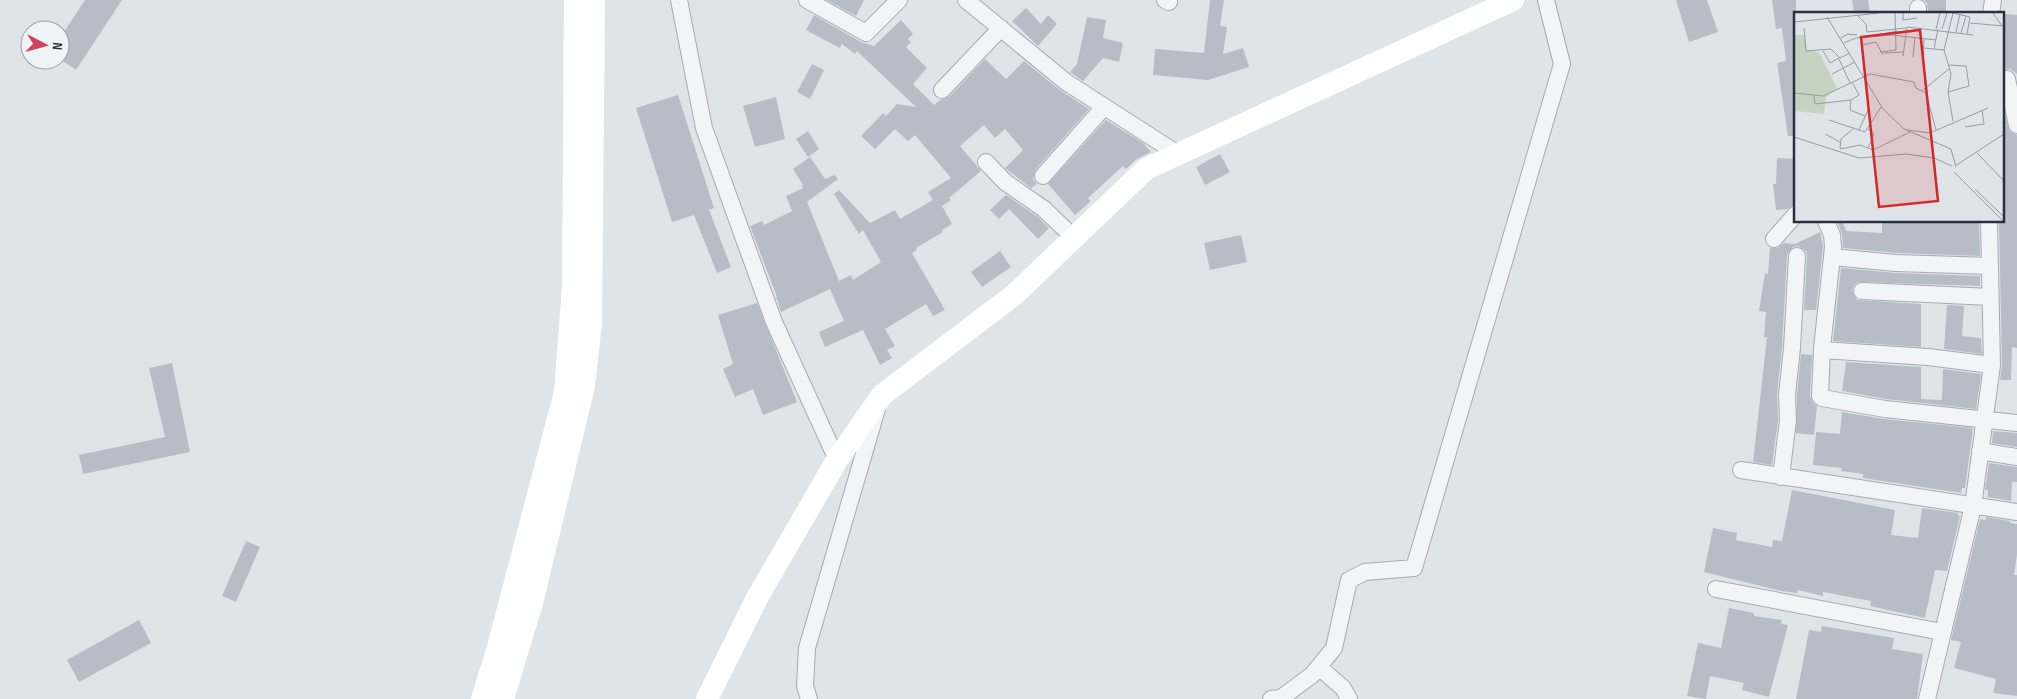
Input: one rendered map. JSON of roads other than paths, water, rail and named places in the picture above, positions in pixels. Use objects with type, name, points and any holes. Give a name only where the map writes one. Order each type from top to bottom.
[{"type":"main road","points":[[482,699],[498,646],[564,392],[574,269],[575,0]]},
{"type":"main road","points":[[503,699],[532,604],[584,386],[590,323],[594,0]]},
{"type":"main road","points":[[707,699],[758,598],[837,460],[882,395],[1014,295],[1146,169],[1513,0]]},
{"type":"street","points":[[679,0],[704,128],[774,322],[837,460]]},
{"type":"street","points":[[807,0],[866,33],[899,0]]},
{"type":"street","points":[[966,0],[1066,82],[1178,154]]},
{"type":"street","points":[[1271,699],[1281,698],[1312,675],[1334,648],[1349,580],[1370,572],[1414,568],[1562,64],[1546,0]]},
{"type":"street","points":[[942,90],[1001,28]]},
{"type":"street","points":[[2009,79],[2017,125]]},
{"type":"street","points":[[1043,176],[1104,107]]},
{"type":"street","points":[[986,162],[1005,182],[1044,209],[1074,238]]},
{"type":"street","points":[[1774,238],[1794,216]]},
{"type":"street","points":[[1826,222],[1832,235],[1832,257],[1822,350],[1820,396],[1822,398],[1885,409],[2017,424]]},
{"type":"street","points":[[1927,699],[1973,506],[1985,419],[1992,365],[1989,222]]},
{"type":"street","points":[[1781,477],[1788,420],[1787,395],[1792,348],[1797,256]]},
{"type":"street","points":[[1832,257],[1896,263],[1990,266]]},
{"type":"street","points":[[1862,291],[1991,297]]},
{"type":"street","points":[[1822,350],[1928,357],[1992,365]]},
{"type":"street","points":[[809,699],[805,686],[807,648],[882,395]]},
{"type":"street","points":[[1980,452],[2017,458]]},
{"type":"street","points":[[1741,470],[2017,512]]},
{"type":"street","points":[[1716,589],[1942,632]]},
{"type":"street","points":[[1319,667],[1343,688],[1349,699]]}]
